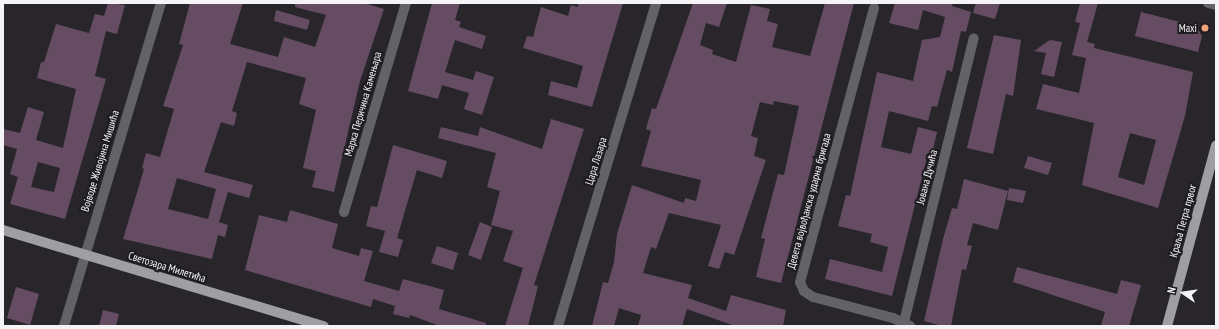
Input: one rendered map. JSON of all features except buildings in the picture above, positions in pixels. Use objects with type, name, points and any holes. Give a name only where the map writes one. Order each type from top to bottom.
[{"type":"main road","name":"Краља Петра првог","points":[[1167,326],[1216,146]]},
{"type":"main road","name":"Светозара Милетића","points":[[3,230],[324,326]]},
{"type":"street","name":"Војводе Живојина Мишића","points":[[64,326],[161,3]]},
{"type":"street","name":"Марка Перичина Камењара","points":[[344,212],[406,3]]},
{"type":"street","name":"Цара Лазара","points":[[558,326],[656,3]]},
{"type":"street","points":[[1208,3],[1216,6]]},
{"type":"street","name":"Девета војвођанска ударна бригада","points":[[874,8],[800,282],[804,291],[813,297],[907,324]]},
{"type":"street","name":"Јована Дучића","points":[[907,324],[974,38]]},
{"type":"place","name":"Maxi","points":[[1205,28]]}]
